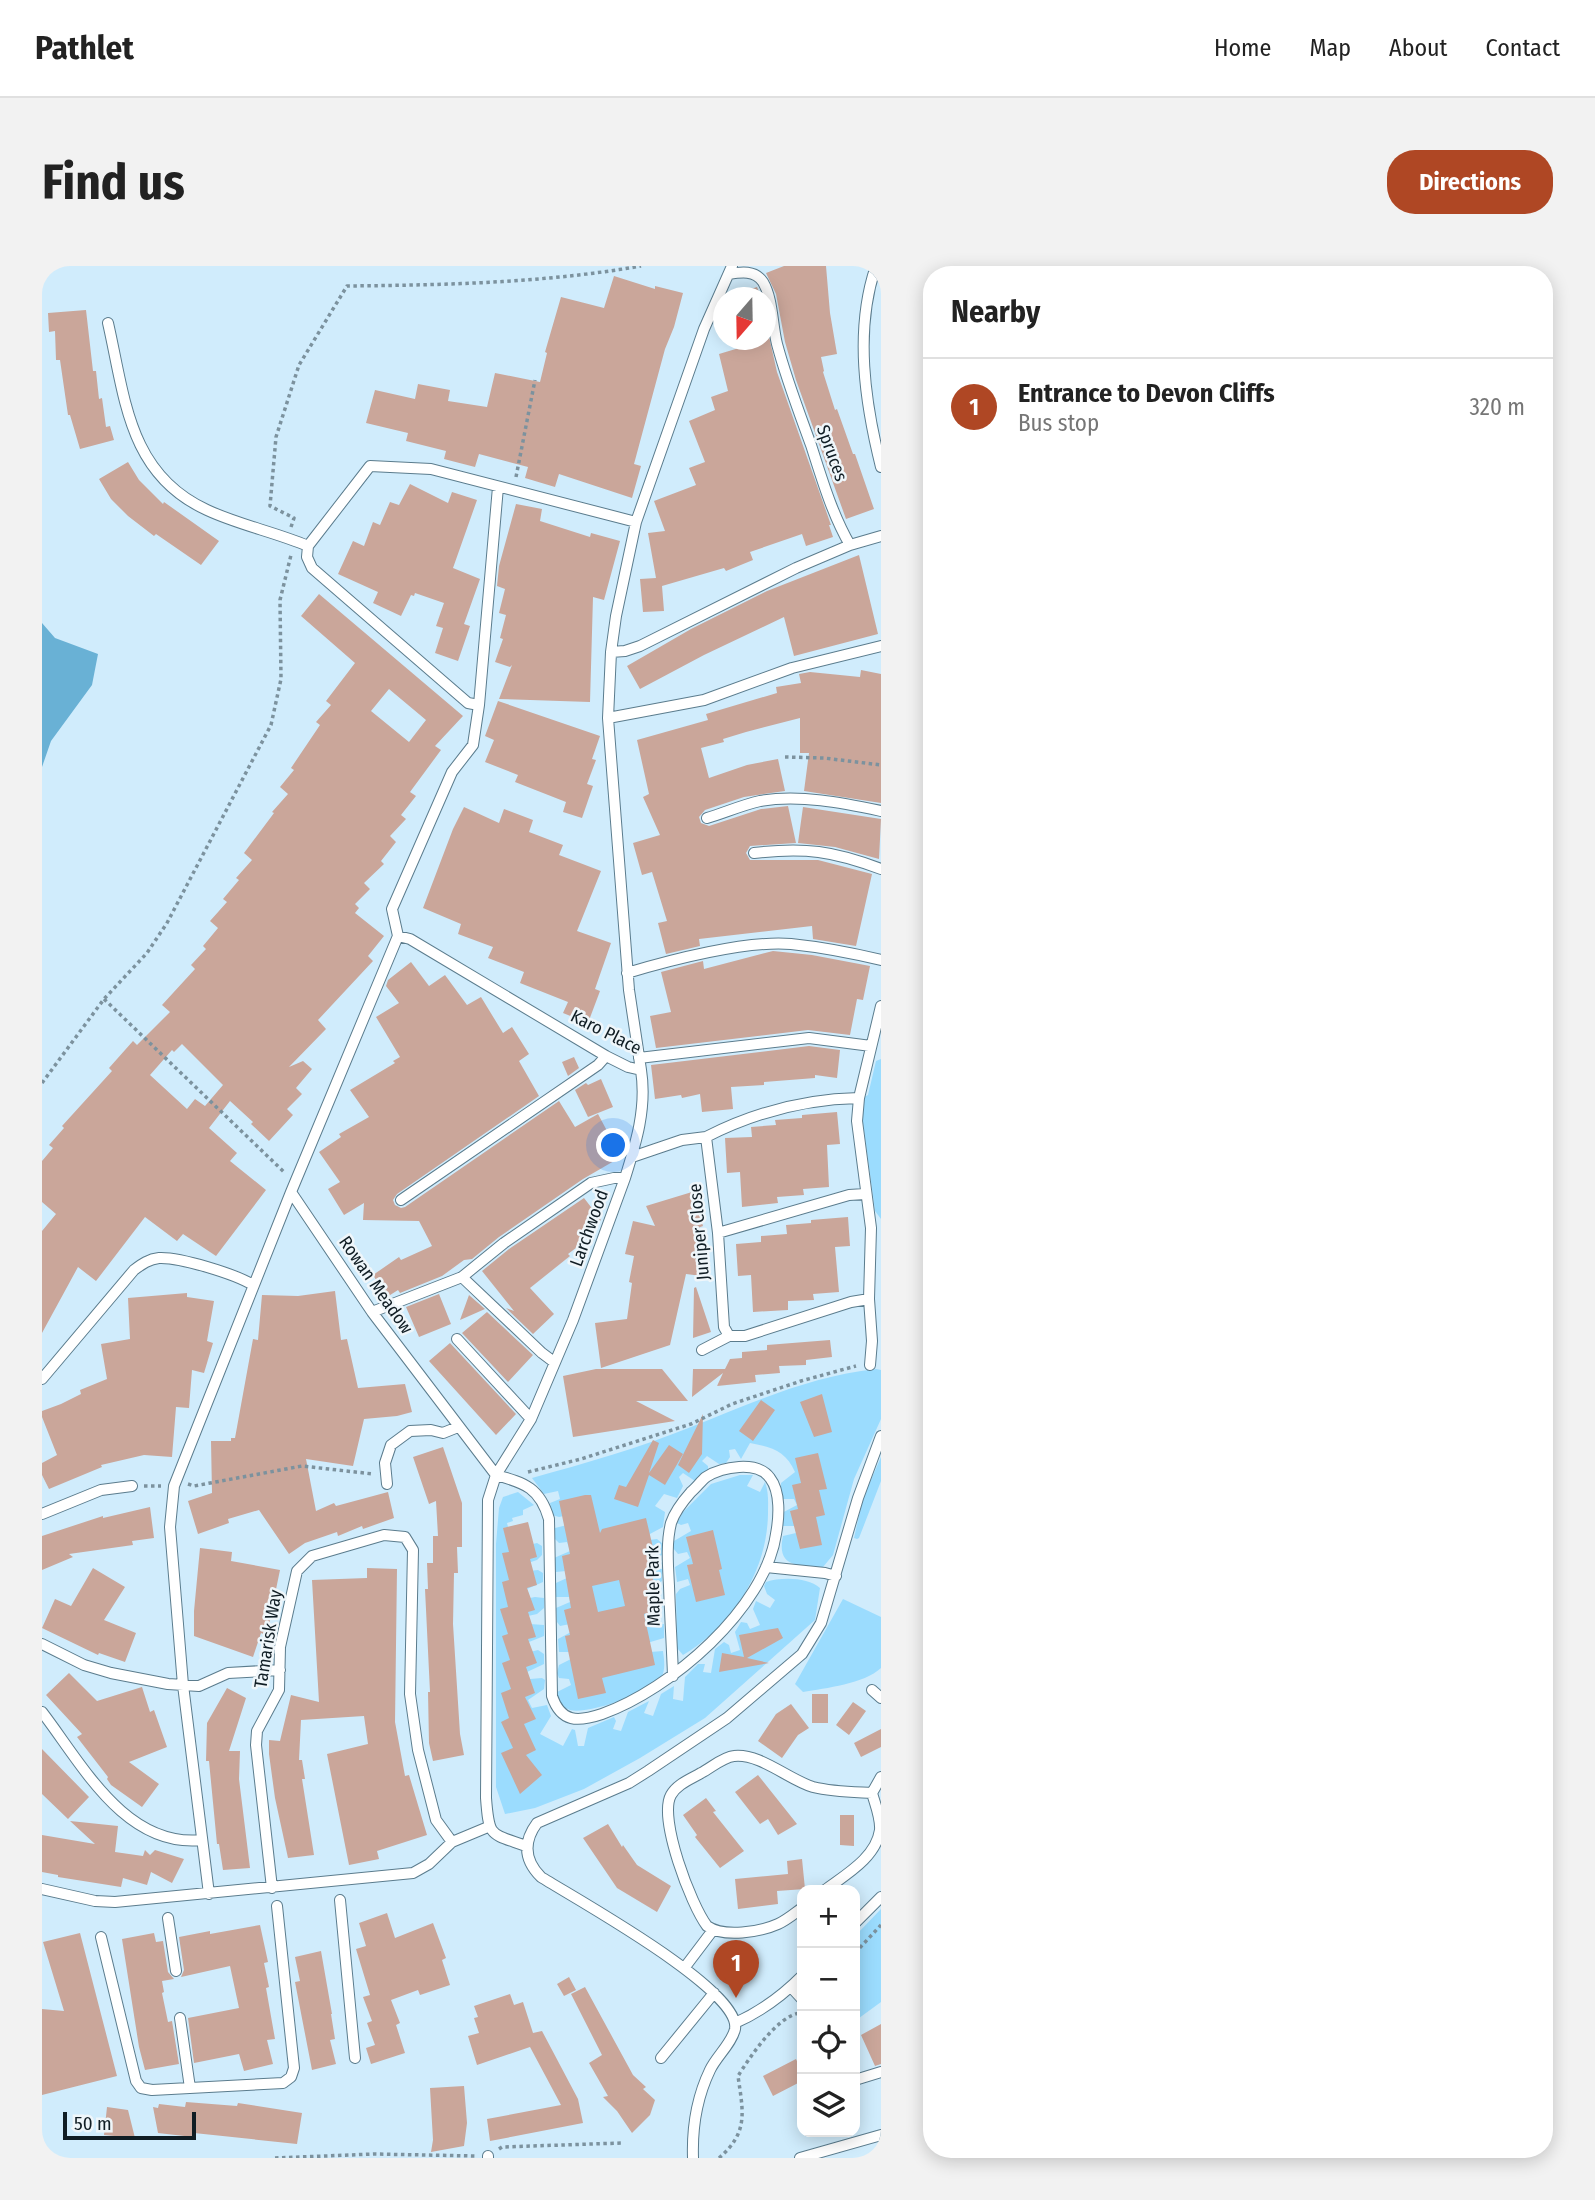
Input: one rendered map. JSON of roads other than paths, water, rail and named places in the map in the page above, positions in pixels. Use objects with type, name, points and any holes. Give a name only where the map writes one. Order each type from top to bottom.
[{"type":"lane","points":[[876,266],[866,307],[864,351],[867,405],[881,467]]},
{"type":"lane","name":"Spruces","points":[[608,718],[611,652],[616,616],[636,522],[704,329],[730,270],[754,274],[762,281],[769,297],[778,344],[792,391],[817,464],[850,545]]},
{"type":"lane","points":[[108,323],[130,421],[137,442],[152,467],[175,490],[203,508],[308,546]]},
{"type":"lane","points":[[479,705],[468,703],[312,568],[307,557],[308,546],[370,466],[431,469],[636,522]]},
{"type":"lane","points":[[209,1894],[183,1685],[170,1527],[175,1483],[253,1285],[397,936],[393,909],[452,772],[473,745],[479,705],[498,487]]},
{"type":"lane","points":[[611,652],[625,651],[650,641],[796,568],[850,545],[881,536]]},
{"type":"lane","points":[[608,718],[704,700],[792,668],[881,646]]},
{"type":"lane","name":"Karo Place","points":[[397,936],[410,939],[606,1056],[641,1070],[627,973],[608,718]]},
{"type":"lane","points":[[707,818],[773,799],[813,800],[881,811]]},
{"type":"lane","points":[[754,853],[812,849],[881,869]]},
{"type":"lane","points":[[627,973],[689,957],[762,944],[790,944],[881,960]]},
{"type":"lane","points":[[870,1365],[872,1341],[869,1299],[876,1228],[865,1194],[857,1121],[859,1098],[881,1006]]},
{"type":"lane","points":[[639,1058],[808,1038],[871,1046]]},
{"type":"lane","points":[[401,1200],[587,1073],[606,1056]]},
{"type":"lane","points":[[625,1178],[642,1116],[644,1087],[641,1070]]},
{"type":"lane","points":[[632,1157],[682,1140],[706,1137],[773,1108],[833,1098],[859,1098]]},
{"type":"lane","name":"Juniper Close","points":[[706,1137],[718,1233],[724,1328],[729,1336]]},
{"type":"lane","name":"Larchwood","points":[[372,1312],[462,1277],[495,1250],[591,1183],[625,1178],[573,1320],[530,1419],[496,1475],[491,1489],[487,1512],[488,1827]]},
{"type":"lane","name":"Rowan Meadow","points":[[293,1187],[372,1312],[496,1475]]},
{"type":"lane","points":[[718,1233],[849,1195],[865,1194]]},
{"type":"lane","points":[[42,1380],[134,1270],[146,1262],[158,1258],[175,1259],[242,1279],[253,1285]]},
{"type":"lane","points":[[462,1277],[472,1283],[554,1362]]},
{"type":"lane","points":[[702,1350],[729,1336],[745,1336],[850,1302],[869,1299]]},
{"type":"lane","points":[[457,1339],[530,1419]]},
{"type":"lane","points":[[387,1484],[384,1463],[391,1445],[410,1431],[431,1430],[443,1433],[458,1426]]},
{"type":"lane","points":[[693,2158],[694,2126],[701,2091],[711,2068],[735,2031],[730,2010],[685,1967],[541,1877],[529,1861],[526,1846],[530,1832],[537,1823],[648,1772],[727,1718],[802,1654],[821,1623],[858,1498],[881,1436]]},
{"type":"lane","name":"Maple Park","points":[[564,1717],[579,1720],[638,1699],[673,1676],[714,1640],[739,1613],[766,1567],[776,1536],[778,1506],[775,1487],[770,1476],[760,1469],[743,1467],[707,1477],[676,1510],[669,1532],[668,1556],[673,1676]]},
{"type":"lane","points":[[496,1475],[530,1487],[541,1496],[549,1518],[552,1696],[564,1717],[556,1727]]},
{"type":"lane","points":[[42,1514],[101,1490],[132,1486]]},
{"type":"lane","name":"Tamarisk Way","points":[[271,1888],[256,1745],[257,1731],[279,1690],[280,1647],[297,1571],[312,1556],[384,1535],[405,1537],[413,1550],[410,1694],[418,1750],[436,1820],[452,1842]]},
{"type":"lane","points":[[766,1567],[836,1576]]},
{"type":"lane","points":[[42,1644],[84,1665],[111,1673],[183,1685],[199,1686],[228,1672],[280,1671]]},
{"type":"lane","points":[[42,1712],[105,1795],[127,1816],[149,1831],[174,1840],[202,1840]]},
{"type":"lane","points":[[797,1911],[778,1924],[760,1929],[727,1932],[713,1930],[703,1921],[674,1851],[667,1822],[671,1795],[678,1787],[735,1756],[761,1762],[811,1786],[836,1791],[872,1793]]},
{"type":"lane","points":[[831,1885],[860,1863],[876,1840],[880,1831],[872,1793],[881,1777]]},
{"type":"lane","points":[[42,1889],[105,1902],[413,1873],[429,1864],[452,1842],[488,1827],[495,1835],[526,1846]]},
{"type":"lane","points":[[860,1918],[881,1897]]},
{"type":"lane","points":[[340,1900],[355,2058]]},
{"type":"lane","points":[[101,1937],[136,2081],[141,2088],[152,2090],[283,2082],[292,2077],[294,2068],[277,1906]]},
{"type":"lane","points":[[168,1918],[176,1971]]},
{"type":"lane","points":[[685,1967],[713,1930]]},
{"type":"lane","points":[[735,2023],[751,2016],[797,1981]]},
{"type":"lane","points":[[791,1987],[797,1994]]},
{"type":"lane","points":[[661,2058],[714,1993]]},
{"type":"lane","points":[[180,2018],[190,2088]]},
{"type":"lane","points":[[860,2074],[881,2071]]},
{"type":"lane","points":[[800,2158],[881,2135]]},
{"type":"place","name":"Entrance to Devon Cliffs","points":[[736,1998]]}]
